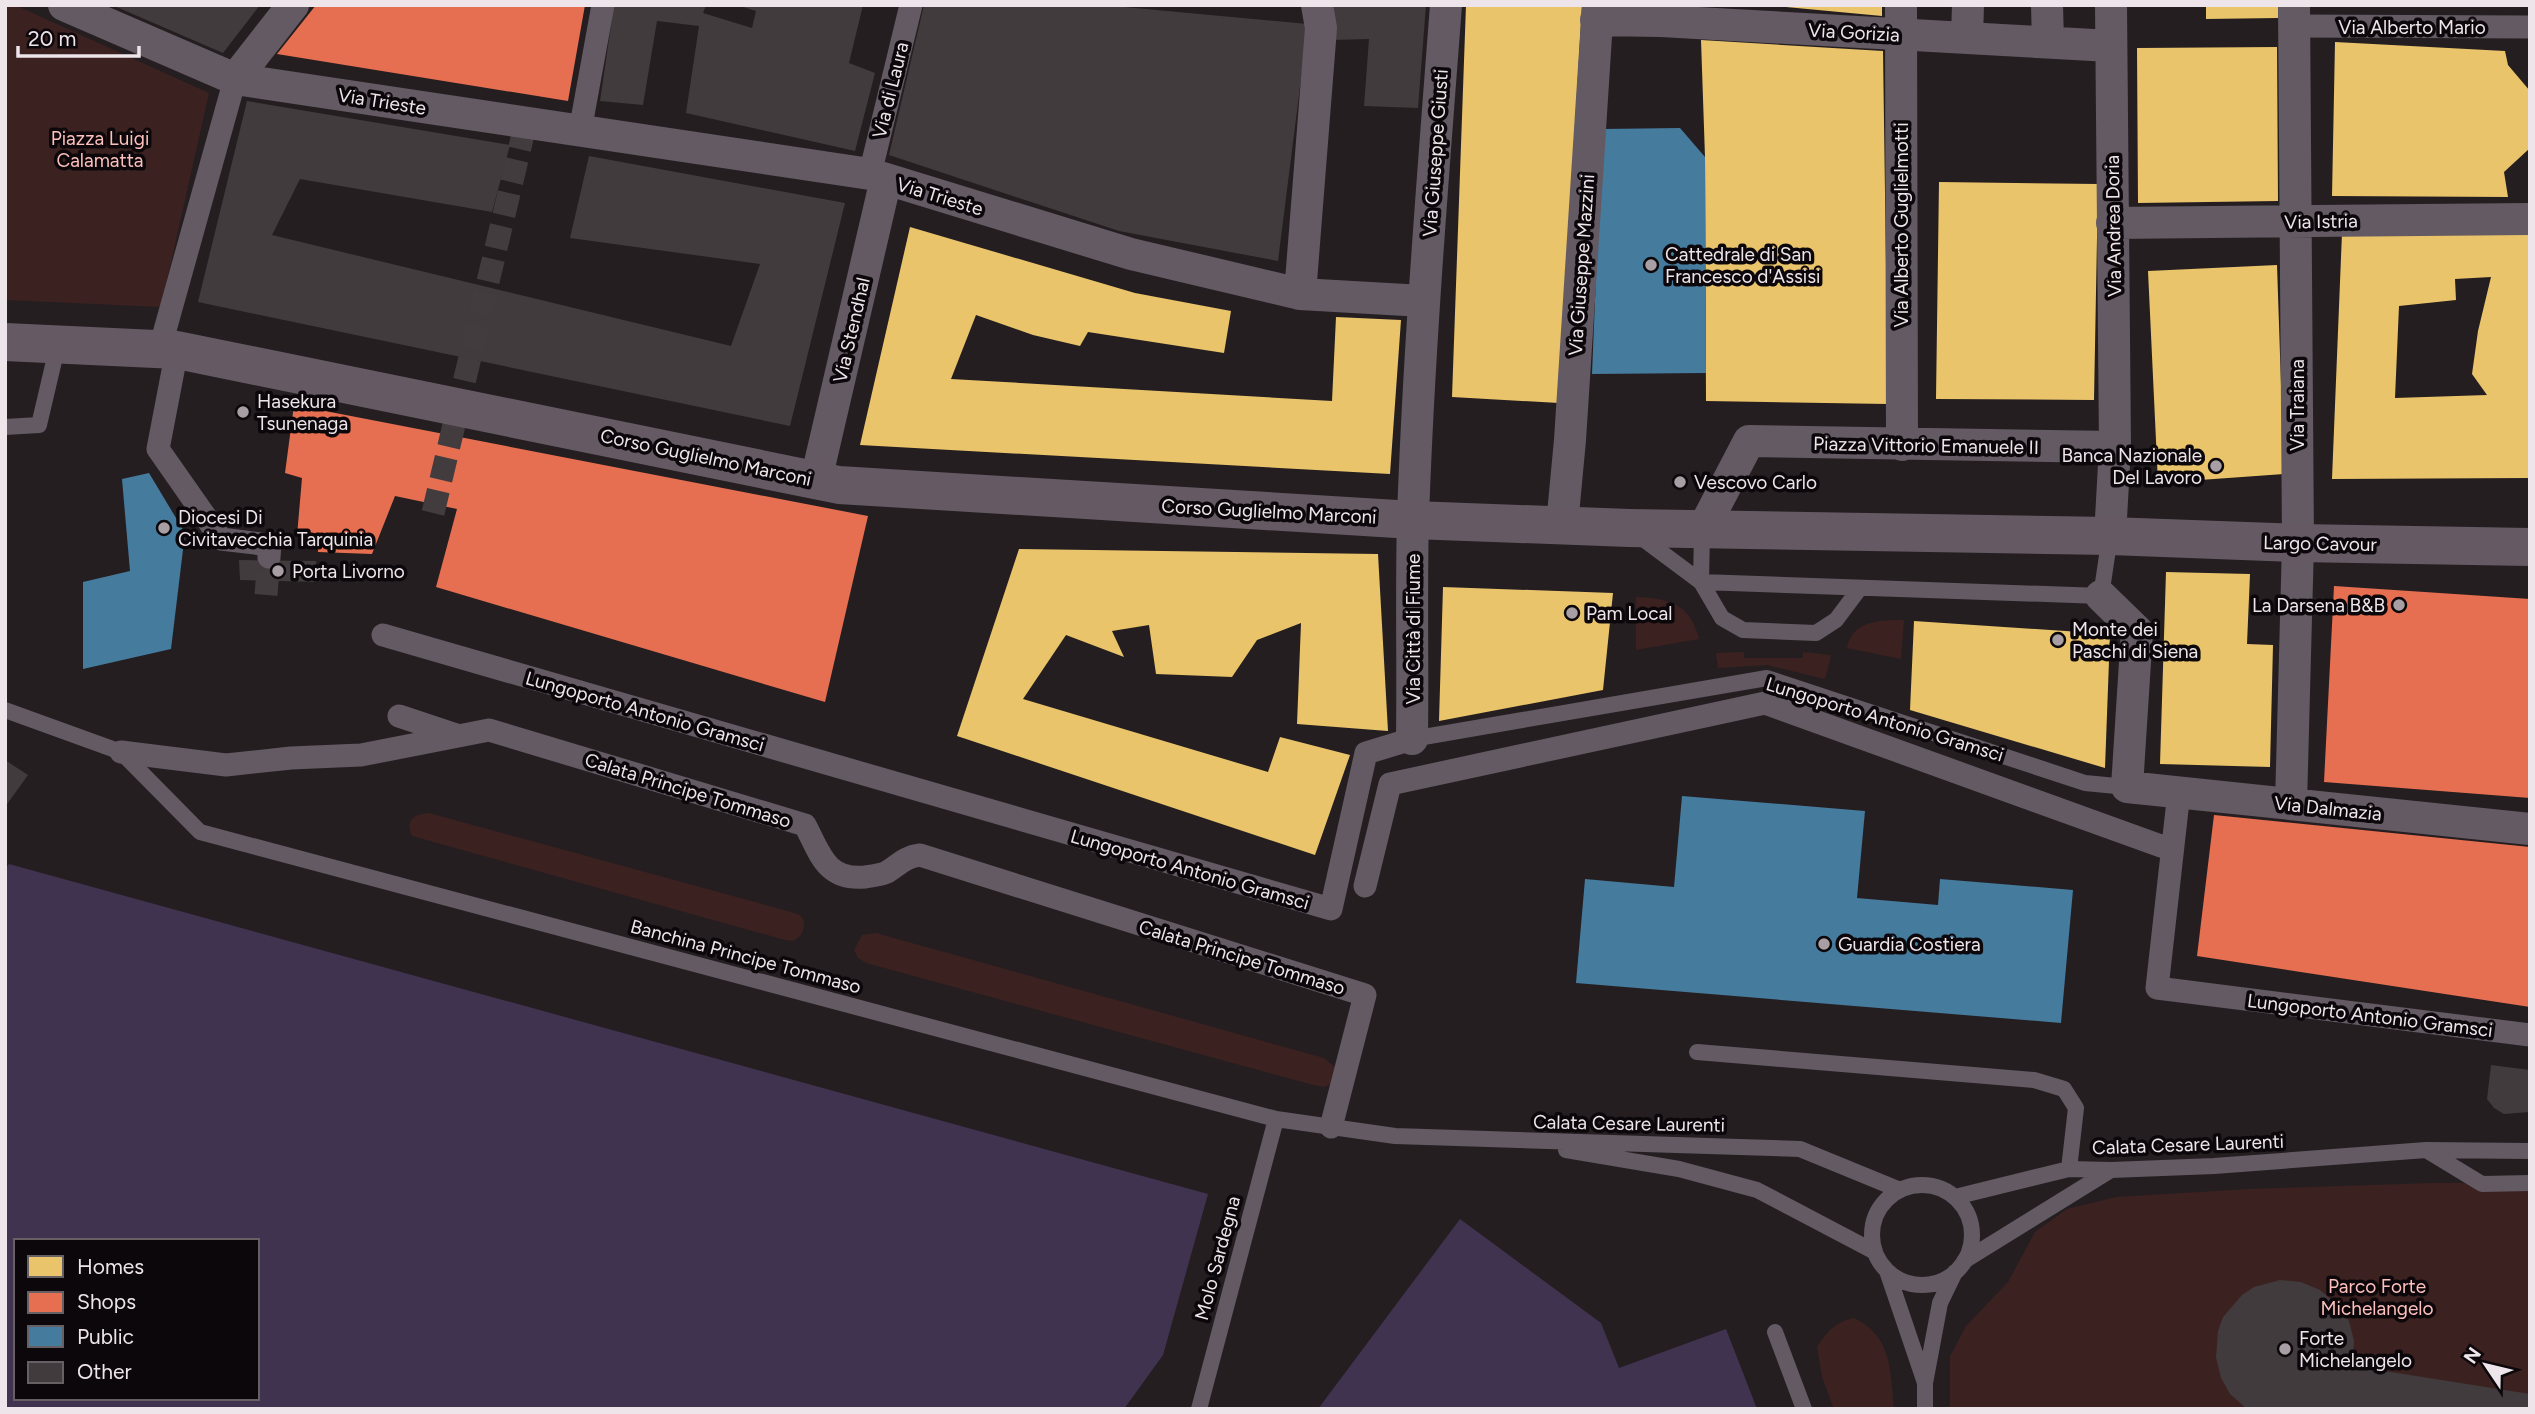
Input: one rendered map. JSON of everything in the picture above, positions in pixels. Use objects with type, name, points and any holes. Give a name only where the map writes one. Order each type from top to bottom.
[{"type":"main road","name":"Corso Guglielmo Marconi","points":[[5,342],[169,349],[839,485],[1413,520]]},
{"type":"main road","points":[[1413,520],[1702,531],[2110,536]]},
{"type":"main road","name":"Largo Cavour","points":[[2110,536],[2530,547]]},
{"type":"street","points":[[64,5],[235,79]]},
{"type":"street","points":[[269,557],[270,545],[220,539],[158,449],[169,349],[235,79],[293,5]]},
{"type":"street","points":[[580,131],[603,5]]},
{"type":"street","name":"Via di Laura","points":[[878,176],[911,5]]},
{"type":"street","points":[[1300,294],[1321,28],[1317,5]]},
{"type":"street","name":"Via Giuseppe Giusti","points":[[1423,301],[1446,5]]},
{"type":"street","points":[[1967,38],[1968,5]]},
{"type":"street","points":[[2047,5],[2048,42]]},
{"type":"street","name":"Via Andrea Doria","points":[[2111,5],[2115,447]]},
{"type":"street","name":"Via Gorizia","points":[[1597,13],[1901,20],[1967,38],[2111,46]]},
{"type":"street","name":"Via Giuseppe Mazzini","points":[[1562,525],[1570,440],[1597,13]]},
{"type":"street","name":"Via Alberto Mario","points":[[2294,16],[2530,27]]},
{"type":"street","name":"Via Traiana","points":[[2291,804],[2298,543],[2294,16]]},
{"type":"street","name":"Via Alberto Guglielmotti","points":[[1901,20],[1902,445]]},
{"type":"street","name":"Via Trieste","points":[[235,79],[878,176],[1131,254],[1300,294],[1423,301]]},
{"type":"street","name":"Via Stendhal","points":[[816,480],[878,176]]},
{"type":"street","name":"Via Istria","points":[[2112,223],[2530,219]]},
{"type":"street","points":[[1413,520],[1423,301]]},
{"type":"street","name":"Piazza Vittorio Emanuele II","points":[[1702,531],[1749,441],[2115,447]]},
{"type":"street","points":[[2110,536],[2115,447]]},
{"type":"street","name":"Via Città di Fiume","points":[[1412,739],[1413,520]]},
{"type":"street","points":[[2101,596],[2137,631],[2127,787]]},
{"type":"street","name":"Lungoporto Antonio Gramsci","points":[[383,635],[1331,909],[1366,753],[1412,739]]},
{"type":"street","points":[[1365,886],[1390,784],[1765,703],[2172,850]]},
{"type":"street","points":[[399,716],[459,736]]},
{"type":"street","name":"Calata Principe Tommaso","points":[[121,752],[226,765],[291,758],[361,755],[489,730],[805,825],[823,862],[832,871],[845,875],[859,878],[886,873],[907,856],[920,855],[1365,995],[1331,1127]]},
{"type":"street","name":"Via Dalmazia","points":[[2127,787],[2530,829]]},
{"type":"street","name":"Lungoporto Antonio Gramsci","points":[[2179,792],[2157,988],[2530,1035]]},
{"type":"lane","points":[[5,427],[39,425],[58,344]]},
{"type":"lane","points":[[1629,528],[1701,582],[1722,618],[1743,630],[1816,632],[1836,620],[1860,588]]},
{"type":"lane","name":"Piazza Vittorio Emanuele II","points":[[1701,582],[1702,531]]},
{"type":"lane","points":[[1701,582],[2101,596],[2110,536]]},
{"type":"lane","name":"Lungoporto Antonio Gramsci","points":[[1412,739],[1767,678],[2085,783],[2127,787]]},
{"type":"lane","name":"Banchina Principe Tommaso","points":[[5,710],[121,752],[200,832],[1276,1119],[1395,1136],[1515,1142]]},
{"type":"lane","points":[[1697,1052],[2034,1080],[2064,1089],[2076,1108],[2069,1169]]},
{"type":"lane","name":"Molo Sardegna","points":[[1199,1409],[1276,1119]]},
{"type":"lane","name":"Calata Cesare Laurenti","points":[[1515,1142],[1679,1169],[1757,1190],[1875,1252]]},
{"type":"lane","name":"Calata Cesare Laurenti","points":[[1515,1142],[1800,1149],[1900,1190]]},
{"type":"lane","points":[[2426,1150],[2482,1184],[2530,1183]]},
{"type":"lane","name":"Calata Cesare Laurenti","points":[[1955,1197],[2069,1169],[2214,1166],[2426,1150],[2530,1151]]},
{"type":"lane","points":[[1888,1272],[1900,1280],[1914,1284],[1936,1282],[2111,1170]]},
{"type":"lane","points":[[1925,1383],[1888,1272],[1875,1252],[1872,1238],[1879,1210],[1888,1198],[1900,1190],[1919,1185],[1938,1188],[1955,1197],[1964,1208],[1969,1220],[1970,1248],[1940,1303],[1925,1383],[1926,1409]]},
{"type":"lane","points":[[1775,1332],[1804,1409]]},
{"type":"green space","name":"Piazza Luigi Calamatta","points":[[5,5],[15,5],[209,93],[161,307],[5,300]]},
{"type":"green space","points":[[1636,597],[1658,599],[1677,605],[1690,618],[1699,639],[1636,650]]},
{"type":"green space","points":[[1904,620],[1901,659],[1847,648],[1850,639],[1861,627],[1877,621]]},
{"type":"green space","points":[[1744,652],[1744,658],[1803,658],[1803,652],[1831,655],[1825,679],[1767,665],[1718,668],[1716,653]]},
{"type":"green space","points":[[429,813],[791,912],[800,915],[804,921],[803,931],[793,941],[785,940],[412,836],[412,819]]},
{"type":"green space","points":[[876,933],[1324,1058],[1337,1069],[1331,1084],[1324,1087],[1313,1085],[866,963],[858,958],[854,950],[862,935]]},
{"type":"green space","name":"Parco Forte Michelangelo","points":[[2530,1183],[2530,1409],[1950,1409],[1950,1356],[1966,1326],[2008,1282],[2035,1232],[2067,1209],[2116,1197],[2249,1189]]},
{"type":"green space","points":[[1854,1318],[1867,1326],[1883,1345],[1890,1369],[1894,1409],[1834,1409],[1822,1377],[1817,1347],[1832,1328]]},
{"type":"shaded area","points":[[9,864],[1208,1194],[1163,1355],[1124,1409],[5,1409],[5,869]]},
{"type":"shaded area","points":[[1460,1219],[1601,1323],[1619,1368],[1726,1329],[1757,1409],[1318,1409]]},
{"type":"building: Homes","points":[[1466,5],[1582,5],[1559,403],[1452,397]]},
{"type":"building: Homes","points":[[1882,5],[1882,16],[1786,7]]},
{"type":"building: Homes","points":[[2206,5],[2278,5],[2278,18],[2206,19]]},
{"type":"building: Homes","points":[[1701,40],[1883,51],[1888,404],[1706,401],[1705,157]]},
{"type":"building: Homes","points":[[2335,42],[2505,51],[2508,65],[2530,91],[2530,148],[2504,172],[2508,197],[2332,196]]},
{"type":"building: Homes","points":[[2277,47],[2278,201],[2138,203],[2137,48]]},
{"type":"building: Homes","points":[[1939,182],[2098,184],[2094,400],[1936,399]]},
{"type":"building: Homes","points":[[910,227],[1135,293],[1231,311],[1224,353],[1088,332],[1080,346],[1033,335],[976,315],[951,379],[1332,401],[1336,317],[1401,320],[1390,474],[860,445]]},
{"type":"building: Homes","points":[[2342,233],[2530,234],[2530,478],[2332,479]],"holes":[[[2491,277],[2478,331],[2472,374],[2487,395],[2395,398],[2399,306],[2456,300],[2455,279]]]},
{"type":"building: Homes","points":[[2277,265],[2284,474],[2158,483],[2148,271]]},
{"type":"building: Homes","points":[[1019,549],[1378,554],[1388,731],[1297,724],[1301,623],[1257,640],[1232,677],[1156,674],[1149,625],[1112,631],[1124,657],[1066,635],[1023,699],[1268,772],[1280,737],[1350,755],[1315,855],[957,736]]},
{"type":"building: Homes","points":[[2166,572],[2250,574],[2247,644],[2273,645],[2270,767],[2160,764]]},
{"type":"building: Homes","points":[[1443,587],[1613,593],[1603,690],[1439,721]]},
{"type":"building: Homes","points":[[1914,621],[2110,634],[2105,768],[1910,710]]},
{"type":"building: Shops","points":[[316,5],[585,5],[568,101],[277,54]]},
{"type":"building: Shops","points":[[294,405],[868,516],[825,702],[436,587],[457,509],[395,496],[372,554],[318,552],[318,537],[297,536],[302,478],[285,473]]},
{"type":"building: Shops","points":[[2334,586],[2530,599],[2530,798],[2324,782]]},
{"type":"building: Shops","points":[[2214,815],[2530,847],[2530,1007],[2197,956]]},
{"type":"building: Public","name":"Cattedrale di San Francesco d'Assisi","points":[[1680,128],[1705,157],[1706,373],[1592,374],[1602,129]]},
{"type":"building: Public","points":[[149,473],[185,533],[171,649],[83,669],[83,582],[130,571],[122,479]]},
{"type":"building: Public","name":"Guardia Costiera","points":[[1682,796],[1865,811],[1857,898],[1938,905],[1940,879],[2073,890],[2061,1023],[1576,983],[1585,879],[1674,887]]},
{"type":"building: Other","points":[[112,5],[260,5],[223,53]]},
{"type":"building: Other","points":[[614,5],[706,5],[703,13],[752,28],[756,11],[737,5],[863,5],[849,63],[875,73],[855,151],[686,113],[699,26],[657,21],[643,105],[600,101]]},
{"type":"building: Other","points":[[924,5],[1103,5],[1308,24],[1278,261],[1119,231],[889,155]]},
{"type":"building: Other","points":[[1329,5],[1426,5],[1418,108],[1364,106],[1369,39],[1332,40]]},
{"type":"building: Other","points":[[247,101],[510,145],[492,212],[300,179],[272,235],[731,346],[760,264],[570,238],[589,156],[845,203],[790,426],[198,302]]},
{"type":"building: Other","name":"Porta Livorno","points":[[239,560],[316,561],[316,582],[240,580]]},
{"type":"building: Other","points":[[5,760],[28,775],[5,807]]},
{"type":"building: Other","points":[[2491,1065],[2530,1070],[2530,1112],[2504,1114],[2494,1108],[2487,1099]]},
{"type":"building: Other","name":"Forte Michelangelo","points":[[2280,1280],[2301,1282],[2320,1290],[2340,1307],[2349,1321],[2354,1341],[2353,1366],[2530,1394],[2530,1409],[2247,1409],[2230,1394],[2221,1378],[2216,1357],[2218,1331],[2223,1317],[2242,1295],[2254,1287]]},
{"type":"tunnel","points":[[433,513],[526,122]]},
{"type":"tunnel","points":[[266,595],[269,557]]},
{"type":"place","name":"Cattedrale di San Francesco d'Assisi","points":[[1651,265]]},
{"type":"place","name":"Hasekura Tsunenaga","points":[[243,412]]},
{"type":"place","name":"Banca Nazionale Del Lavoro","points":[[2216,466]]},
{"type":"place","name":"Vescovo Carlo","points":[[1680,482]]},
{"type":"place","name":"Diocesi Di Civitavecchia Tarquinia","points":[[164,528]]},
{"type":"place","name":"Porta Livorno","points":[[278,571]]},
{"type":"place","name":"La Darsena B&B","points":[[2399,605]]},
{"type":"place","name":"Pam Local","points":[[1572,613]]},
{"type":"place","name":"Monte dei Paschi di Siena","points":[[2058,640]]},
{"type":"place","name":"Guardia Costiera","points":[[1824,944]]},
{"type":"place","name":"Forte Michelangelo","points":[[2285,1349]]}]
